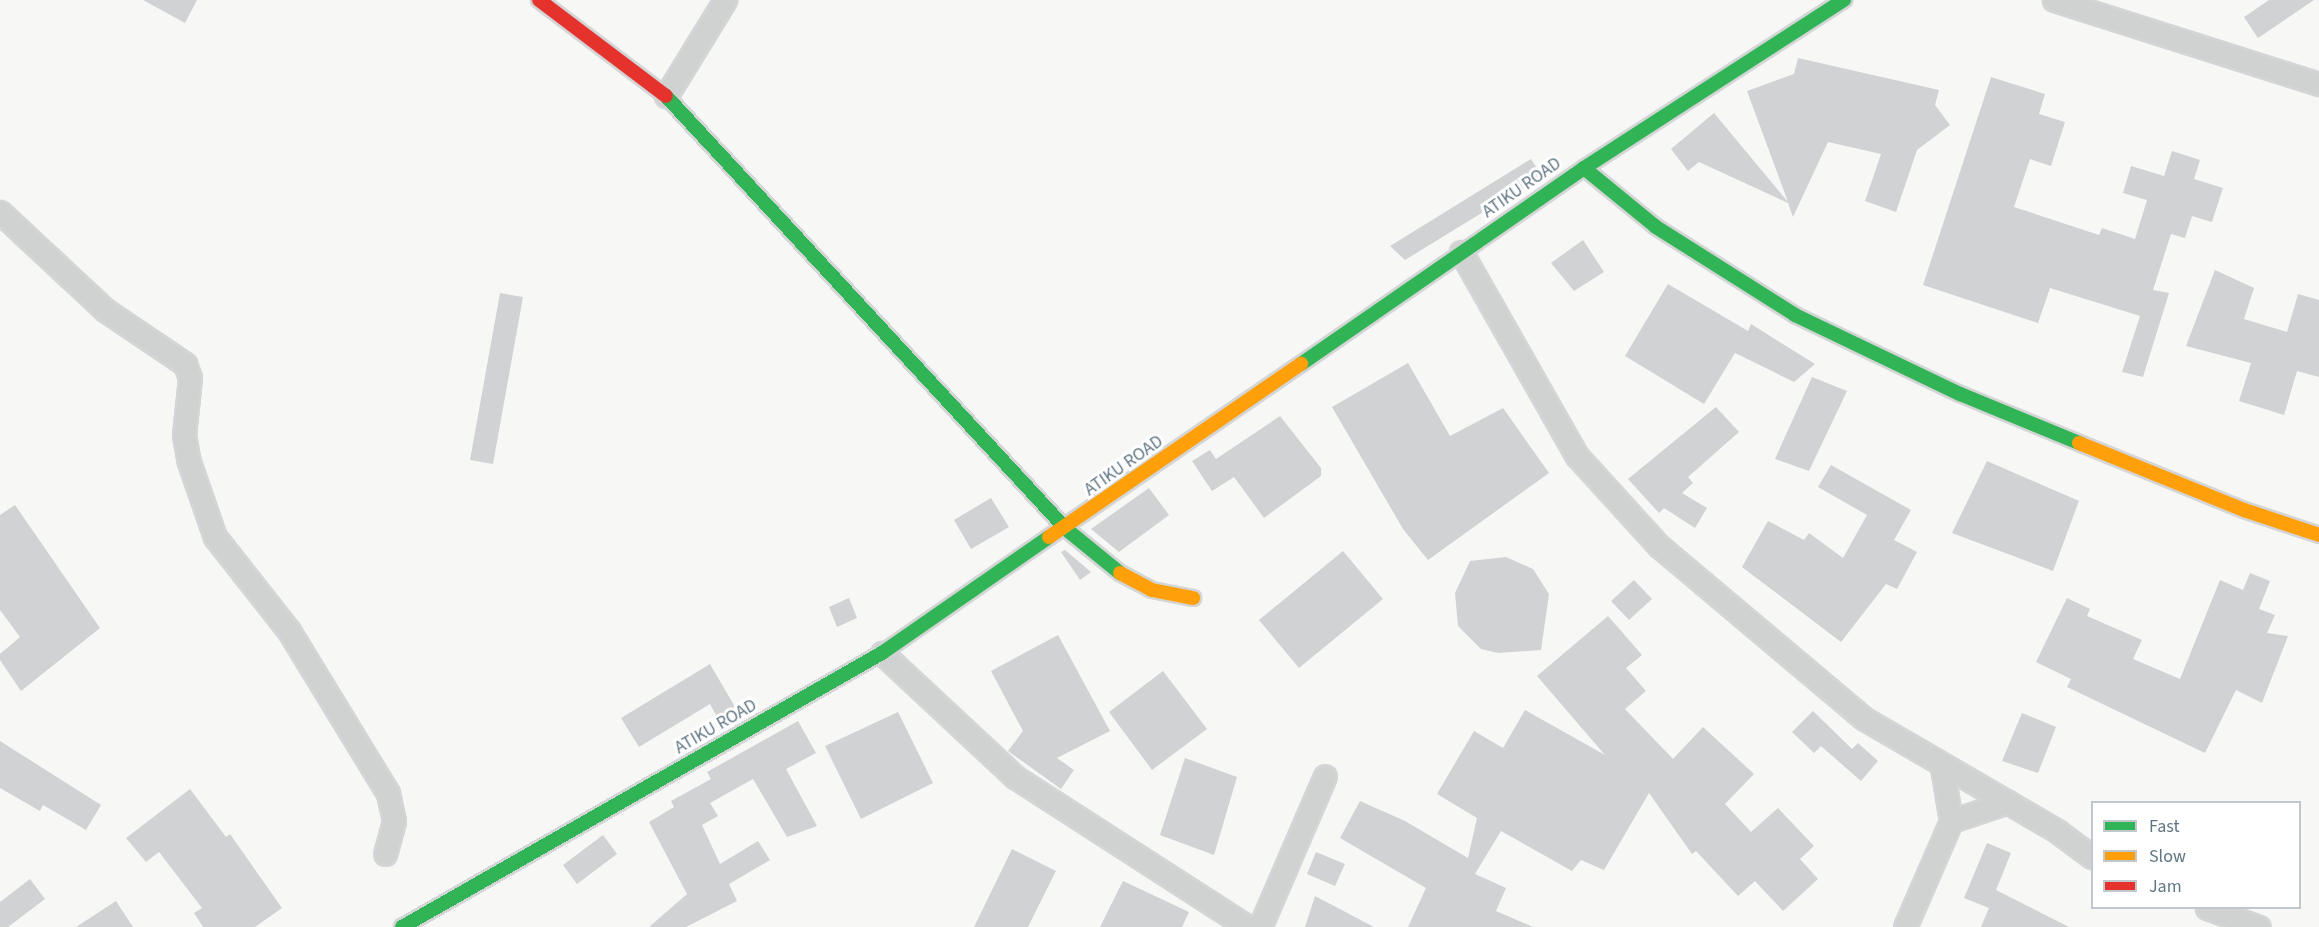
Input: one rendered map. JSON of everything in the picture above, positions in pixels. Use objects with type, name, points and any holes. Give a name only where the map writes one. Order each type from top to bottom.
[{"type":"street","points":[[539,0],[666,96],[1066,529],[1114,570],[1143,585],[1193,598]]},
{"type":"street","points":[[666,96],[725,0]]},
{"type":"street","name":"ATIKU ROAD","points":[[402,927],[882,653],[1066,529],[1584,168],[1844,0]]},
{"type":"street","points":[[2054,0],[2319,84]]},
{"type":"street","points":[[1584,168],[1656,227],[1795,315],[1960,394],[2244,510],[2319,535]]},
{"type":"street","points":[[0,212],[105,310],[185,364],[190,378],[184,435],[189,462],[214,537],[289,631],[388,793],[394,821],[385,854]]},
{"type":"street","points":[[1461,252],[1577,456],[1659,546],[1863,718],[1942,767],[2008,802],[2091,856]]},
{"type":"street","points":[[882,653],[1016,777],[1248,927]]},
{"type":"street","points":[[1905,927],[1951,820],[1942,767]]},
{"type":"street","points":[[1260,927],[1325,776]]},
{"type":"street","points":[[1951,820],[2008,802]]},
{"type":"street","points":[[2210,909],[2259,927]]},
{"type":"building","points":[[143,0],[197,0],[185,23]]},
{"type":"building","points":[[2269,0],[2314,0],[2258,38],[2244,17]]},
{"type":"building","points":[[1798,58],[1939,90],[1935,105],[1950,125],[1917,150],[1896,212],[1865,201],[1881,154],[1828,142],[1793,217],[1788,203],[1699,162],[1688,171],[1671,149],[1714,113],[1788,202],[1747,91],[1794,74]]},
{"type":"building","points":[[1991,77],[2045,94],[2039,114],[2065,122],[2051,166],[2030,159],[2014,207],[2099,235],[2102,228],[2135,239],[2147,200],[2123,193],[2131,166],[2164,176],[2172,151],[2200,160],[2194,179],[2223,188],[2212,222],[2192,216],[2185,238],[2171,234],[2153,290],[2169,293],[2143,377],[2122,372],[2140,316],[2050,288],[2038,323],[1923,285]]},
{"type":"building","points":[[1531,159],[1542,176],[1405,260],[1390,246]]},
{"type":"building","points":[[1583,240],[1604,272],[1574,291],[1551,263]]},
{"type":"building","points":[[2215,270],[2254,288],[2244,319],[2287,332],[2298,294],[2319,300],[2319,377],[2297,371],[2284,415],[2239,401],[2251,363],[2186,346]]},
{"type":"building","points":[[1668,284],[1748,331],[1751,324],[1815,364],[1794,382],[1735,353],[1704,404],[1625,356]]},
{"type":"building","points":[[500,293],[523,297],[493,464],[470,460]]},
{"type":"building","points":[[1408,363],[1450,436],[1503,408],[1549,473],[1428,560],[1403,529],[1332,407]]},
{"type":"building","points":[[1812,377],[1847,391],[1809,471],[1775,459]]},
{"type":"building","points":[[1716,407],[1739,432],[1688,477],[1693,483],[1682,493],[1707,508],[1695,528],[1664,508],[1659,513],[1628,479]]},
{"type":"building","points":[[1280,416],[1321,468],[1321,476],[1264,518],[1234,477],[1212,491],[1192,461],[1210,450],[1216,459]]},
{"type":"building","points":[[1987,461],[2079,501],[2053,571],[1952,533]]},
{"type":"building","points":[[1831,465],[1911,510],[1894,540],[1917,552],[1897,589],[1886,584],[1841,642],[1742,567],[1768,521],[1804,540],[1809,533],[1843,558],[1867,515],[1818,487]]},
{"type":"building","points":[[1149,488],[1169,515],[1119,552],[1091,529]]},
{"type":"building","points":[[991,498],[1009,527],[971,549],[954,520]]},
{"type":"building","points":[[15,505],[100,628],[21,691],[0,660],[0,654],[20,637],[0,610],[0,515]]},
{"type":"building","points":[[1065,550],[1091,572],[1080,580],[1061,552]]},
{"type":"building","points":[[1343,551],[1383,599],[1299,668],[1259,620]]},
{"type":"building","points":[[1506,557],[1533,569],[1549,594],[1541,650],[1498,653],[1481,649],[1458,626],[1455,593],[1470,561]]},
{"type":"building","points":[[2250,573],[2270,581],[2259,609],[2275,615],[2267,633],[2288,636],[2262,703],[2236,690],[2205,753],[2067,687],[2071,679],[2036,662],[2067,598],[2090,609],[2087,616],[2142,640],[2133,659],[2180,679],[2220,580],[2243,590]]},
{"type":"building","points":[[1634,580],[1652,599],[1629,620],[1611,601]]},
{"type":"building","points":[[849,598],[857,618],[837,627],[829,607]]},
{"type":"building","points":[[1608,616],[1642,655],[1626,668],[1646,691],[1625,709],[1673,759],[1703,727],[1754,774],[1725,804],[1751,832],[1778,808],[1814,846],[1800,859],[1818,879],[1783,911],[1755,881],[1738,896],[1696,851],[1692,854],[1649,793],[1604,870],[1581,860],[1572,871],[1501,831],[1475,874],[1506,888],[1496,911],[1533,927],[1408,927],[1426,888],[1340,838],[1360,801],[1405,821],[1468,858],[1477,818],[1437,794],[1474,731],[1503,748],[1525,710],[1605,755],[1537,676]]},
{"type":"building","points":[[1058,635],[1110,731],[1057,758],[1074,770],[1061,789],[1008,751],[1023,731],[991,671]]},
{"type":"building","points":[[710,664],[735,707],[717,717],[710,704],[639,747],[621,718]]},
{"type":"building","points":[[1163,671],[1207,729],[1152,770],[1109,712]]},
{"type":"building","points":[[1813,711],[1852,749],[1858,743],[1878,761],[1861,781],[1821,746],[1814,753],[1792,732]]},
{"type":"building","points":[[898,712],[933,783],[861,819],[825,746]]},
{"type":"building","points":[[2022,713],[2056,727],[2038,773],[2002,761]]},
{"type":"building","points":[[798,721],[816,753],[786,769],[817,826],[787,837],[753,779],[710,803],[718,816],[702,825],[720,864],[758,841],[770,860],[729,884],[737,901],[686,927],[649,927],[687,894],[649,822],[674,807],[671,801],[711,779],[707,772]]},
{"type":"building","points":[[0,741],[101,805],[86,830],[43,805],[40,811],[0,788]]},
{"type":"building","points":[[1185,758],[1237,777],[1214,855],[1160,835]]},
{"type":"building","points":[[190,789],[226,837],[230,834],[282,908],[255,927],[203,927],[194,913],[202,908],[159,852],[146,862],[126,838]]},
{"type":"building","points":[[603,835],[617,854],[577,884],[563,865]]},
{"type":"building","points":[[1987,843],[2011,853],[1996,890],[2069,927],[1981,927],[1989,908],[1964,898]]},
{"type":"building","points":[[1012,849],[1056,871],[1028,927],[974,927]]},
{"type":"building","points":[[1316,852],[1345,864],[1335,886],[1307,874]]},
{"type":"building","points":[[30,879],[45,899],[8,927],[0,927],[0,902]]},
{"type":"building","points":[[1123,881],[1189,912],[1182,927],[1100,927]]},
{"type":"building","points":[[1315,896],[1374,927],[1305,927]]},
{"type":"building","points":[[116,901],[133,927],[76,927]]},
{"type":"traffic: fast","points":[[1301,364],[1584,168],[1844,0]]},
{"type":"traffic: fast","points":[[666,96],[1066,529],[1120,573]]},
{"type":"traffic: fast","points":[[1584,168],[1656,227],[1795,315],[1960,394],[2079,443]]},
{"type":"traffic: fast","points":[[402,927],[882,653],[1049,537]]},
{"type":"traffic: slow","points":[[1049,537],[1301,364]]},
{"type":"traffic: slow","points":[[2079,443],[2244,510],[2319,535]]},
{"type":"traffic: slow","points":[[1120,573],[1152,590],[1193,598]]},
{"type":"traffic: jam","points":[[539,0],[666,96]]}]
